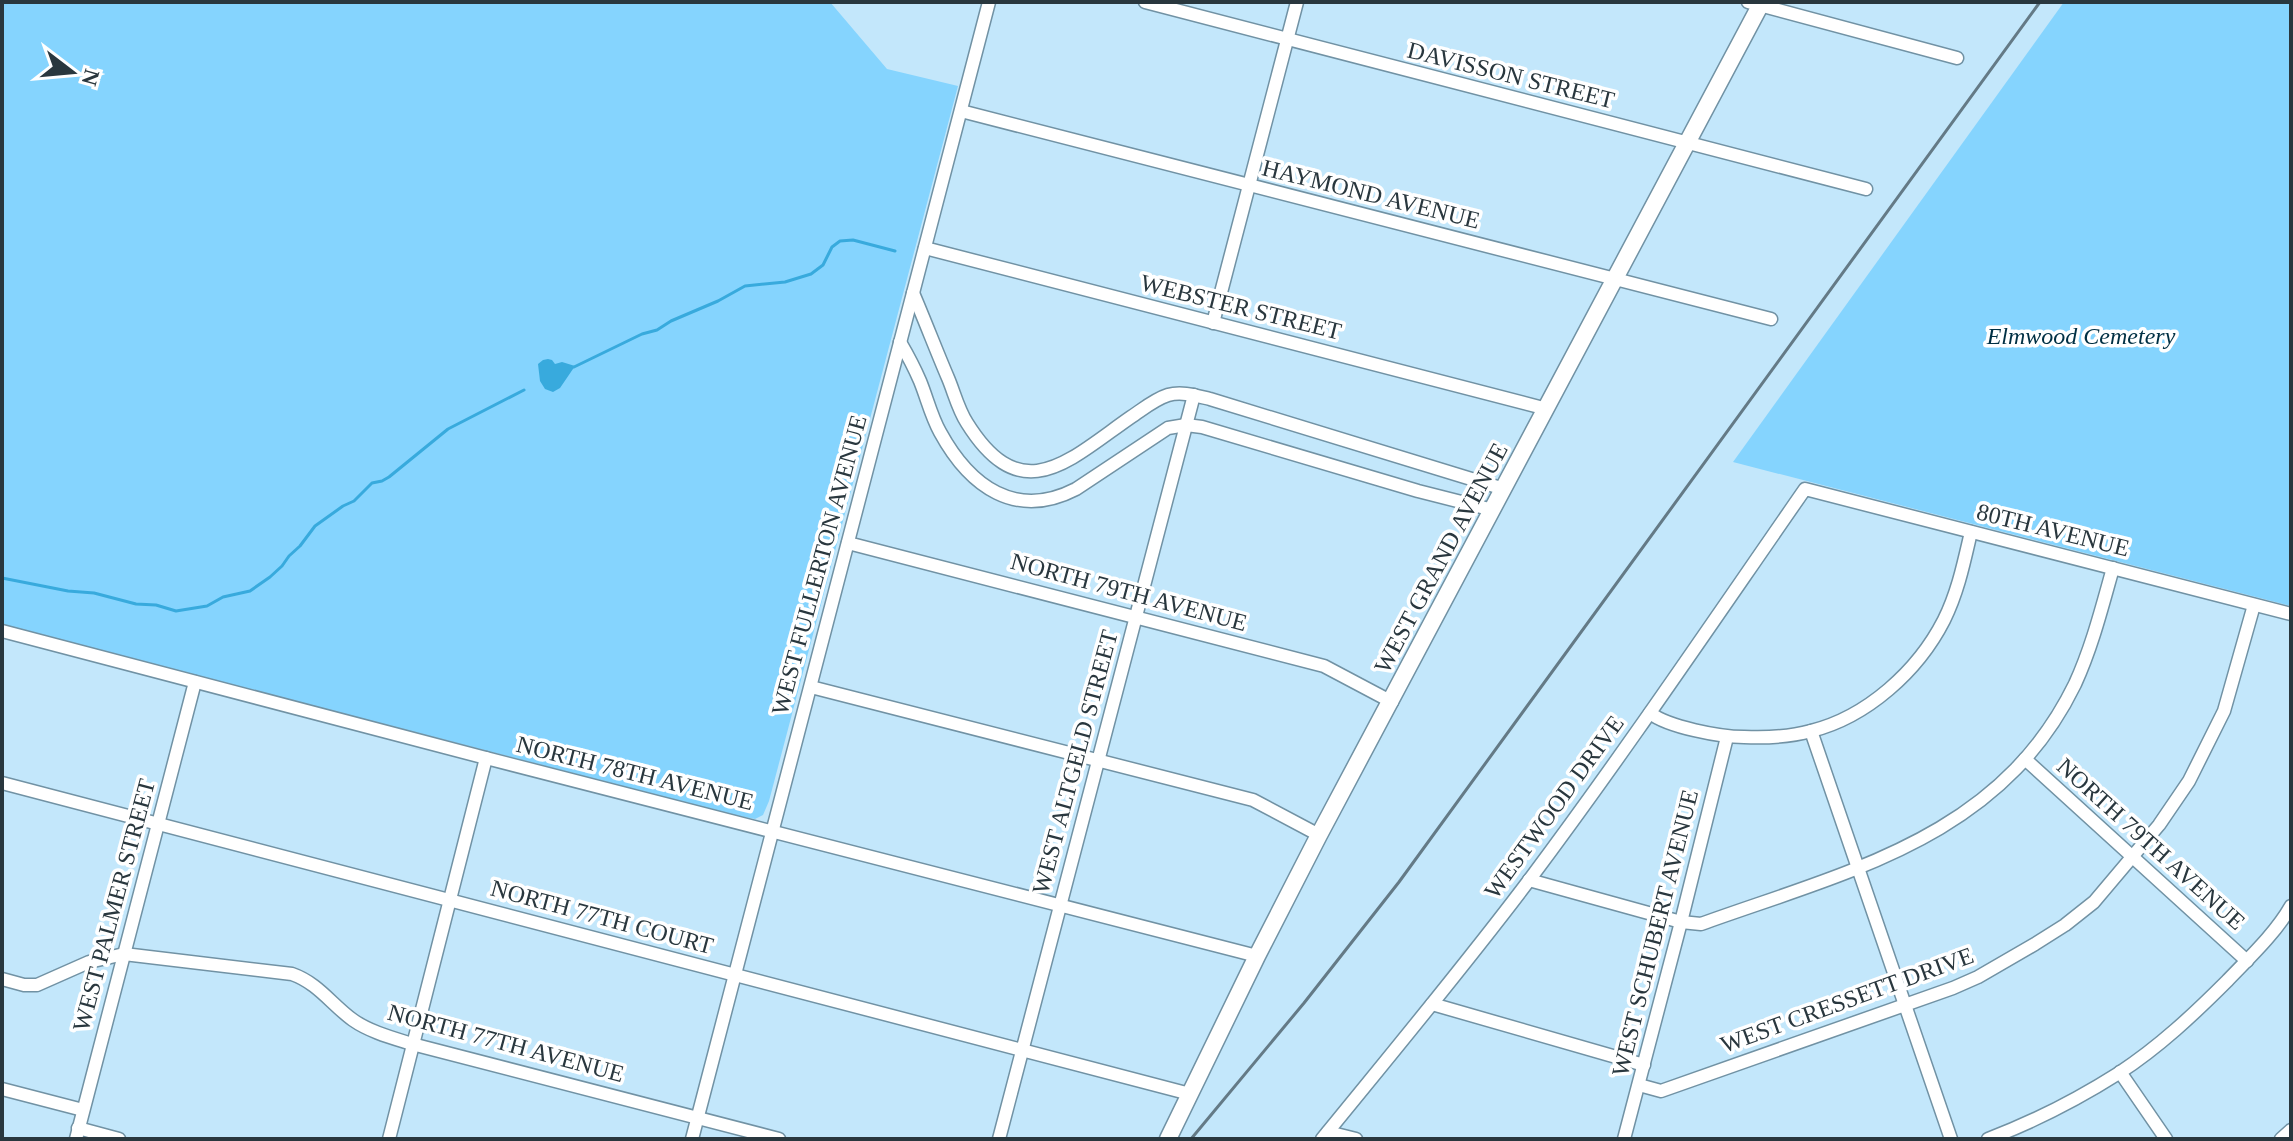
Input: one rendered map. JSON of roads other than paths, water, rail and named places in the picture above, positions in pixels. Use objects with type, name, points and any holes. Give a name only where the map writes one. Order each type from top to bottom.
[{"type":"main road","name":"WEST GRAND AVENUE","points":[[1168,1139],[1319,835],[1688,143],[1757,3]]},
{"type":"street","name":"WEST FULLERTON AVENUE","points":[[692,1139],[989,2]]},
{"type":"street","name":"DAVISSON STREET","points":[[1145,2],[1866,189]]},
{"type":"street","points":[[1213,323],[1297,2]]},
{"type":"street","points":[[1757,3],[1957,58]]},
{"type":"street","name":"HAYMOND AVENUE","points":[[961,111],[1771,319]]},
{"type":"street","name":"WEBSTER STREET","points":[[925,248],[1547,409]]},
{"type":"street","points":[[913,293],[964,419],[994,457],[1009,468],[1028,472],[1049,470],[1069,460],[1150,404],[1180,393],[1504,489]]},
{"type":"street","points":[[900,342],[949,447],[979,482],[996,494],[1026,501],[1060,498],[1168,428],[1186,425],[1493,510]]},
{"type":"street","name":"WEST ALTGELD STREET","points":[[999,1139],[1194,395]]},
{"type":"street","name":"80TH AVENUE","points":[[1805,489],[2291,614]]},
{"type":"street","name":"WESTWOOD DRIVE","points":[[1325,1135],[1529,880],[1650,713],[1805,489]]},
{"type":"street","points":[[1650,713],[1659,720],[1727,737],[1771,738],[1811,731],[1865,707],[1889,689],[1934,638],[1950,607],[1971,532]]},
{"type":"street","name":"NORTH 79TH AVENUE","points":[[848,543],[1324,666],[1392,702]]},
{"type":"street","points":[[1529,880],[1681,922],[1701,924],[1858,868],[1919,841],[1947,826],[1980,802],[2025,759],[2057,715],[2075,683],[2095,631],[2113,568]]},
{"type":"street","name":"WEST CRESSETT DRIVE","points":[[1639,1085],[1661,1091],[1906,1006],[1978,977],[2065,925],[2094,902],[2133,858],[2189,781],[2224,711],[2254,605]]},
{"type":"street","name":"NORTH 78TH AVENUE","points":[[2,631],[1257,956]]},
{"type":"street","name":"WEST PALMER STREET","points":[[77,1134],[195,682]]},
{"type":"street","points":[[811,687],[1253,800],[1319,835]]},
{"type":"street","points":[[1811,731],[1951,1139]]},
{"type":"street","name":"WEST SCHUBERT AVENUE","points":[[1624,1139],[1727,737]]},
{"type":"street","points":[[389,1139],[486,758]]},
{"type":"street","name":"NORTH 79TH AVENUE","points":[[2025,759],[2247,961]]},
{"type":"street","name":"NORTH 77TH COURT","points":[[2,783],[1190,1094]]},
{"type":"street","points":[[1988,1139],[2052,1111],[2120,1072],[2189,1018],[2247,961],[2290,910]]},
{"type":"street","name":"NORTH 77TH AVENUE","points":[[2,979],[37,985],[89,962],[124,954],[292,974],[320,990],[353,1020],[384,1035],[779,1139]]},
{"type":"street","points":[[1432,1004],[1644,1065]]},
{"type":"street","points":[[2120,1072],[2166,1139]]},
{"type":"street","points":[[2,1089],[83,1110]]},
{"type":"street","points":[[2281,1139],[2291,1130]]},
{"type":"street","points":[[77,1134],[119,1139]]},
{"type":"street","points":[[1325,1135],[1356,1139]]},
{"type":"waterway","points":[[574,367],[745,286],[785,282],[811,274],[823,265],[832,247],[840,241],[853,240],[895,251]]},
{"type":"waterway","points":[[2,578],[94,593],[176,611],[207,606],[223,597],[250,591],[282,566],[315,526],[354,501],[372,483],[389,477],[448,429],[524,390]]},
{"type":"railway","points":[[1191,1139],[1399,882],[2040,2]]},
{"type":"park label","name":"Elmwood Cemetery","points":[[2081,336]]}]
